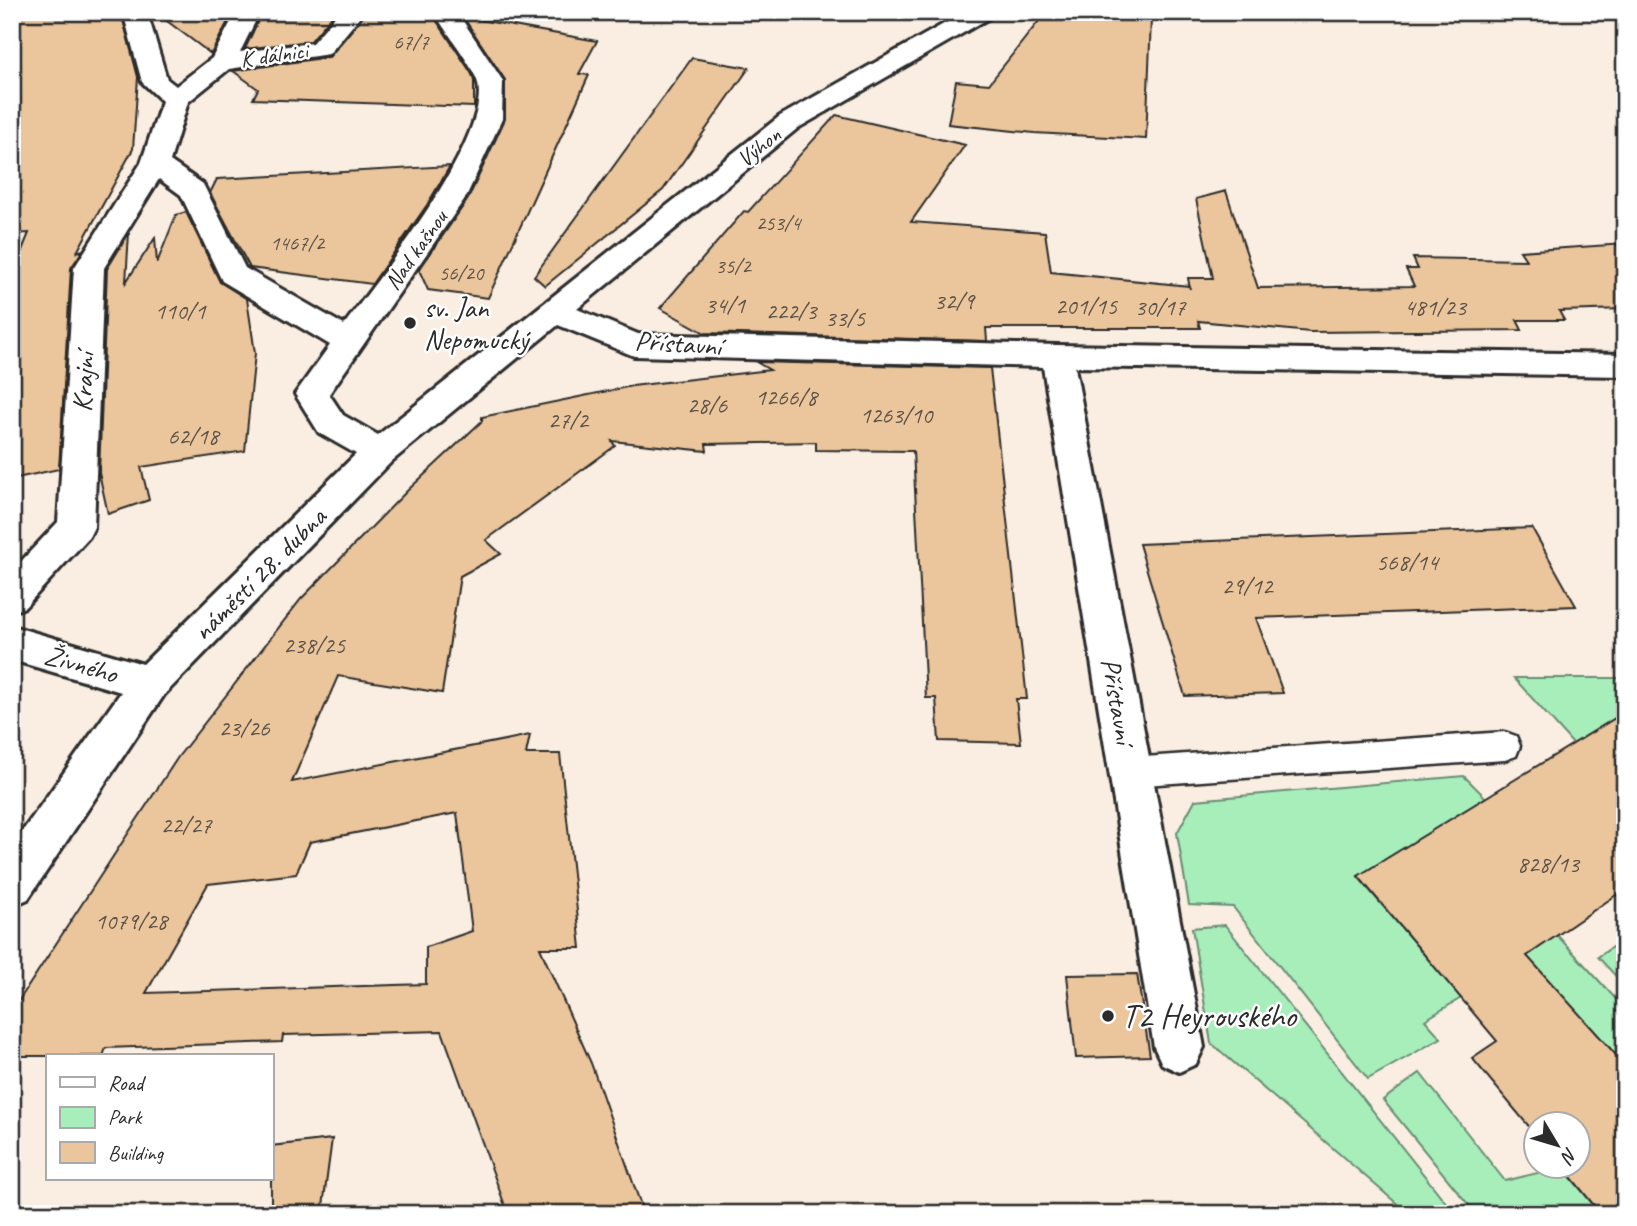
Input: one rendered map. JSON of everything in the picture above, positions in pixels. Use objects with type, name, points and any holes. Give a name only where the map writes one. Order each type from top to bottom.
[{"type":"street","points":[[135,12],[155,82],[176,99]]},
{"type":"street","name":"K dálnici","points":[[176,99],[222,62],[248,12]]},
{"type":"street","name":"K dálnici","points":[[222,62],[320,49],[352,12]]},
{"type":"street","name":"Nad kašnou","points":[[380,452],[331,424],[312,394],[452,197],[489,119],[490,81],[445,12]]},
{"type":"street","name":"Výhon","points":[[556,312],[789,122],[983,12]]},
{"type":"street","name":"Krajní","points":[[12,596],[76,527],[89,268],[155,163],[176,99]]},
{"type":"street","points":[[155,163],[193,190],[233,274],[350,343]]},
{"type":"street","name":"Přístavní","points":[[556,312],[634,345],[1057,356],[1625,365]]},
{"type":"street","name":"náměstí 28. dubna","points":[[12,884],[150,683],[380,452],[556,312]]},
{"type":"street","name":"Přístavní","points":[[1057,356],[1179,1046]]},
{"type":"street","name":"Živného","points":[[12,643],[150,683]]},
{"type":"lane","points":[[1130,772],[1505,746]]},
{"type":"green space","points":[[1514,678],[1625,678],[1625,712],[1573,744]]},
{"type":"green space","points":[[1464,776],[1486,798],[1358,877],[1461,998],[1425,1020],[1441,1038],[1368,1079],[1233,907],[1189,905],[1177,833],[1195,800]]},
{"type":"green space","points":[[1225,925],[1455,1214],[1409,1214],[1211,1043],[1192,928]]},
{"type":"green space","points":[[1557,935],[1625,1009],[1625,1065],[1526,955]]},
{"type":"green space","points":[[1625,938],[1625,986],[1598,957]]},
{"type":"green space","points":[[1420,1073],[1505,1181],[1522,1177],[1522,1180],[1573,1180],[1601,1214],[1476,1214],[1383,1100]]},
{"type":"building","points":[[12,12],[121,12],[138,77],[133,149],[77,252],[83,250],[71,268],[59,469],[12,479],[12,275],[29,233],[12,234]]},
{"type":"building","points":[[155,12],[233,12],[211,54]]},
{"type":"building","points":[[262,12],[335,12],[311,41],[245,49]]},
{"type":"building","points":[[366,12],[431,12],[472,74],[474,107],[253,99],[258,89],[233,71],[329,57]]},
{"type":"building","points":[[1046,12],[1133,12],[1126,20],[1151,19],[1146,139],[1034,133],[948,124],[956,81],[989,84]]},
{"type":"building","points":[[463,17],[597,41],[579,74],[589,75],[488,298],[428,290],[419,270],[468,199],[505,119],[505,80]]},
{"type":"building","points":[[692,58],[749,68],[663,190],[545,286],[534,276]]},
{"type":"building","points":[[836,115],[965,145],[911,222],[1045,232],[1051,272],[1189,286],[1190,289],[1188,278],[1213,278],[1196,199],[1226,191],[1258,288],[1414,286],[1406,269],[1418,269],[1413,258],[1526,260],[1520,251],[1625,244],[1625,309],[1559,311],[1564,320],[1517,320],[1522,330],[1310,332],[1198,321],[1200,328],[986,328],[987,341],[705,333],[660,308],[744,211],[748,212]]},
{"type":"building","points":[[450,166],[427,205],[372,284],[250,268],[210,193],[217,179]]},
{"type":"building","points":[[186,212],[220,282],[247,299],[255,353],[245,451],[141,467],[149,500],[108,514],[99,473],[107,269],[129,233],[126,282],[155,238],[157,263],[176,215]]},
{"type":"building","points":[[756,362],[990,368],[1027,699],[1016,699],[1021,743],[939,741],[936,698],[926,698],[913,451],[816,450],[816,442],[706,444],[707,451],[612,441],[615,446],[486,540],[501,554],[460,576],[442,693],[338,676],[292,782],[530,735],[526,754],[560,754],[581,948],[540,948],[591,1063],[644,1214],[508,1214],[442,1031],[283,1035],[282,1042],[106,1048],[104,1054],[12,1056],[12,1011],[178,757],[301,599],[408,490],[482,421],[482,417],[632,386],[770,370]],"holes":[[[457,813],[472,931],[426,947],[426,984],[146,993],[208,884],[296,874],[310,842]]]},
{"type":"building","points":[[1532,528],[1576,606],[1256,618],[1283,693],[1185,696],[1139,544]]},
{"type":"building","points":[[1625,712],[1625,889],[1527,956],[1625,1065],[1625,1214],[1601,1214],[1573,1180],[1592,1180],[1592,1110],[1522,1110],[1522,1118],[1472,1058],[1497,1041],[1358,876]]},
{"type":"building","name":"T2 Heyrovského","points":[[1137,974],[1150,1056],[1076,1058],[1067,975]]},
{"type":"building","points":[[332,1139],[322,1214],[271,1214],[273,1146]]},
{"type":"place","name":"sv. Jan Nepomucký","points":[[410,323]]},
{"type":"place","name":"T2 Heyrovského","points":[[1108,1016]]}]
